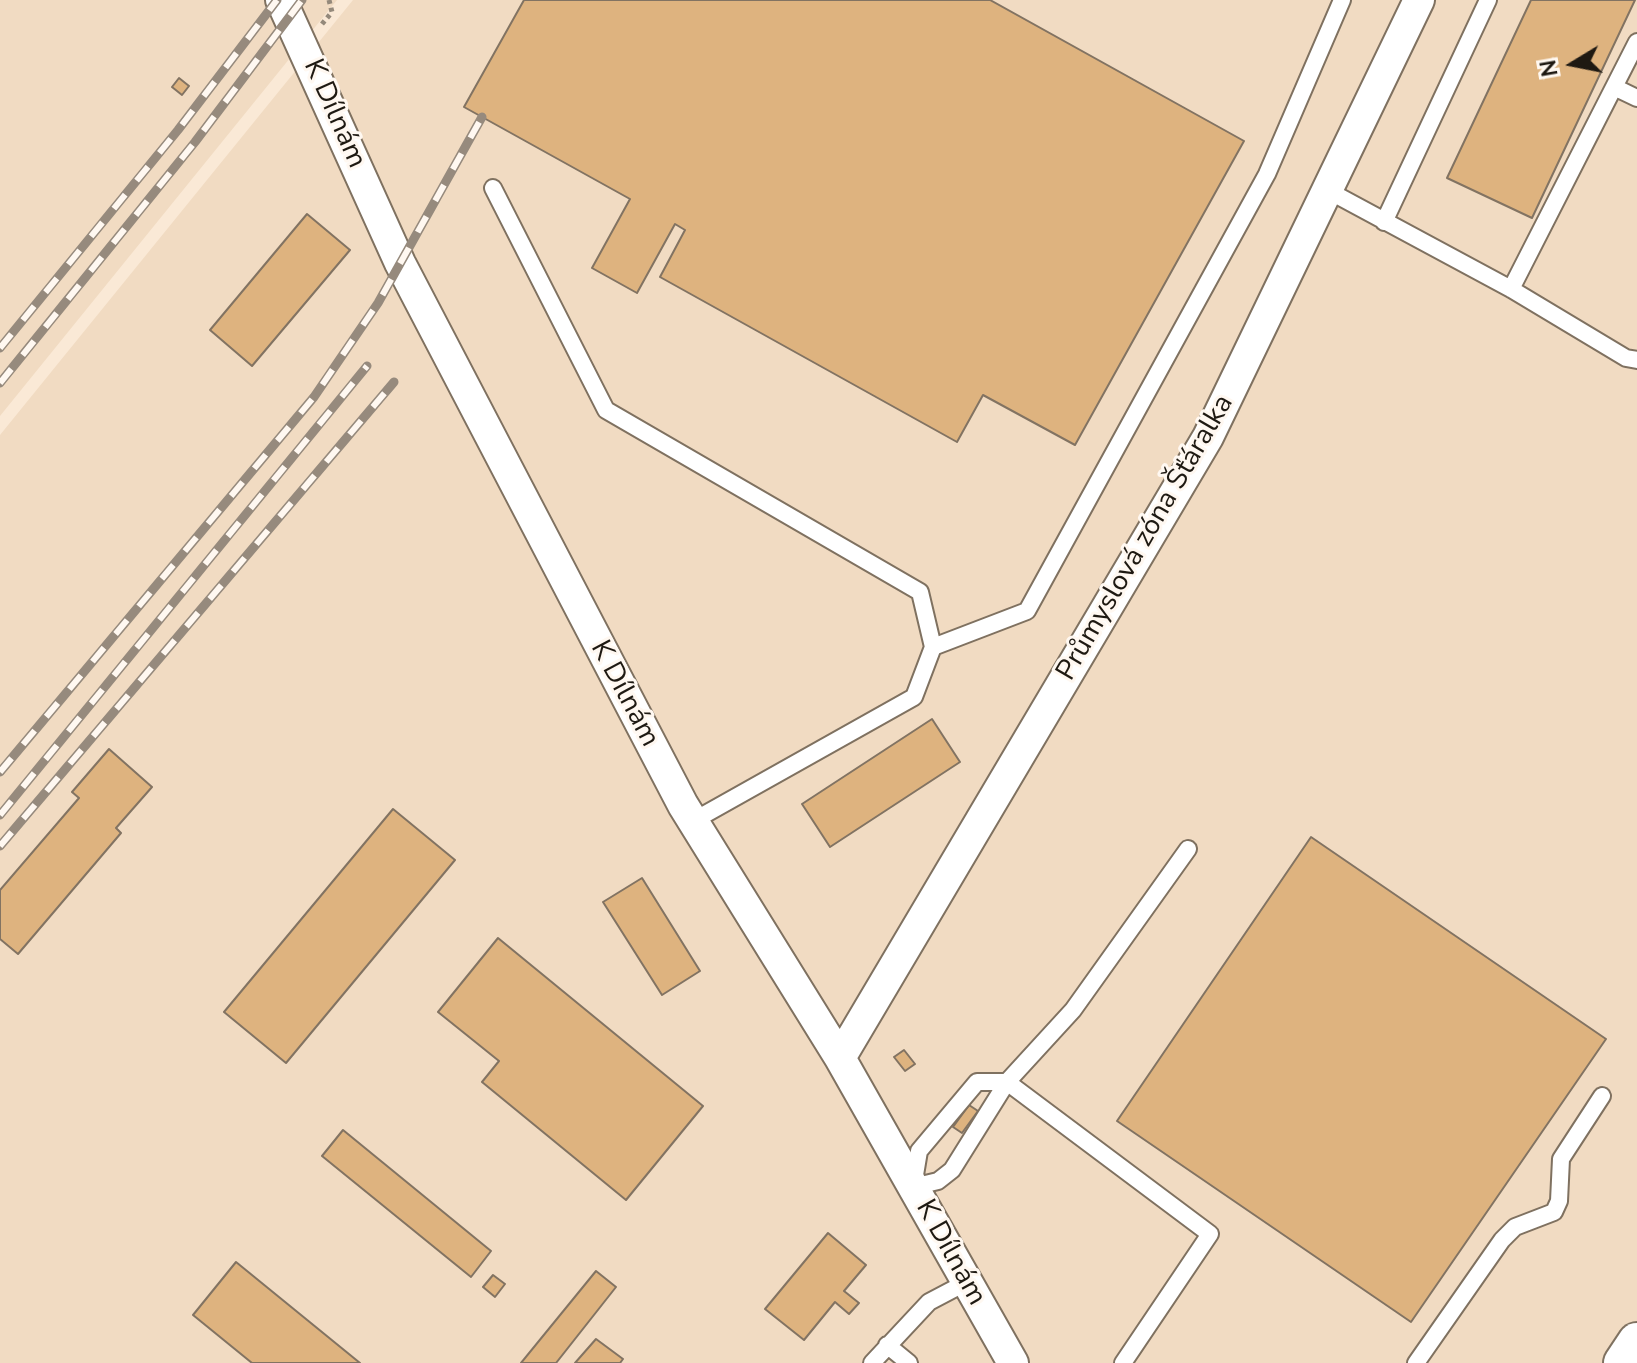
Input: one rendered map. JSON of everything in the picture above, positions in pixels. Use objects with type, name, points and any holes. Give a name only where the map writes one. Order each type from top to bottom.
[{"type":"street","name":"K Dílnám","points":[[281,0],[400,263],[693,821],[840,1058],[1013,1363]]},
{"type":"street","name":"Průmyslová zóna Šťáralka","points":[[840,1058],[1208,437],[1419,0]]},
{"type":"street","points":[[1623,1363],[1637,1342]]},
{"type":"lane","points":[[933,647],[1027,611],[1267,174],[1342,0]]},
{"type":"lane","points":[[1384,222],[1488,0]]},
{"type":"lane","points":[[1511,289],[1637,42]]},
{"type":"lane","points":[[1614,87],[1637,98]]},
{"type":"lane","points":[[493,188],[606,410],[920,592],[933,647],[914,697],[693,821]]},
{"type":"lane","points":[[1327,190],[1511,289],[1626,358],[1637,360]]},
{"type":"lane","points":[[1123,1363],[1210,1234],[1007,1082],[977,1082],[919,1151],[913,1187],[938,1181],[952,1170],[1007,1082],[1073,1010],[1188,849]]},
{"type":"lane","points":[[1416,1363],[1502,1240],[1515,1227],[1554,1212],[1559,1201],[1561,1159],[1602,1096]]},
{"type":"lane","points":[[872,1363],[929,1302],[967,1282]]},
{"type":"lane","points":[[887,1345],[909,1363]]},
{"type":"shaded area","points":[[0,0],[337,0],[0,416]]},
{"type":"shaded area","points":[[353,0],[1637,0],[1637,1363],[0,1363],[0,435]]},
{"type":"building","points":[[524,0],[990,0],[1244,141],[1075,445],[983,395],[957,442],[660,277],[685,230],[675,224],[637,293],[592,268],[630,199],[464,107]]},
{"type":"building","points":[[1531,0],[1635,0],[1532,218],[1447,178]]},
{"type":"building","points":[[179,78],[189,86],[182,95],[172,87]]},
{"type":"building","points":[[307,214],[350,250],[252,366],[210,330]]},
{"type":"building","points":[[932,719],[960,762],[830,847],[802,804]]},
{"type":"building","points":[[109,749],[152,787],[116,828],[121,833],[18,954],[0,939],[0,890],[79,798],[72,792]]},
{"type":"building","points":[[393,809],[455,860],[286,1063],[224,1012]]},
{"type":"building","points":[[1311,837],[1606,1039],[1411,1322],[1117,1121]]},
{"type":"building","points":[[642,878],[700,971],[662,995],[603,902]]},
{"type":"building","points":[[498,938],[703,1106],[626,1200],[482,1082],[499,1061],[438,1012]]},
{"type":"building","points":[[904,1050],[915,1064],[905,1071],[894,1057]]},
{"type":"building","points":[[969,1105],[978,1111],[962,1133],[953,1127]]},
{"type":"building","points":[[343,1130],[491,1251],[471,1277],[322,1156]]},
{"type":"building","points":[[828,1233],[866,1265],[844,1291],[859,1303],[849,1314],[835,1302],[804,1340],[765,1309]]},
{"type":"building","points":[[236,1262],[360,1363],[252,1363],[193,1315]]},
{"type":"building","points":[[596,1271],[616,1287],[556,1363],[521,1363]]},
{"type":"building","points":[[493,1275],[505,1284],[495,1297],[483,1287]]},
{"type":"building","points":[[596,1339],[623,1359],[620,1363],[575,1363]]},
{"type":"railway","points":[[0,348],[178,130],[277,0]]},
{"type":"railway","points":[[0,383],[195,142],[302,0]]},
{"type":"railway","points":[[0,772],[314,397],[378,303],[482,117]]},
{"type":"railway","points":[[0,815],[367,366]]},
{"type":"railway","points":[[0,846],[394,382]]}]
